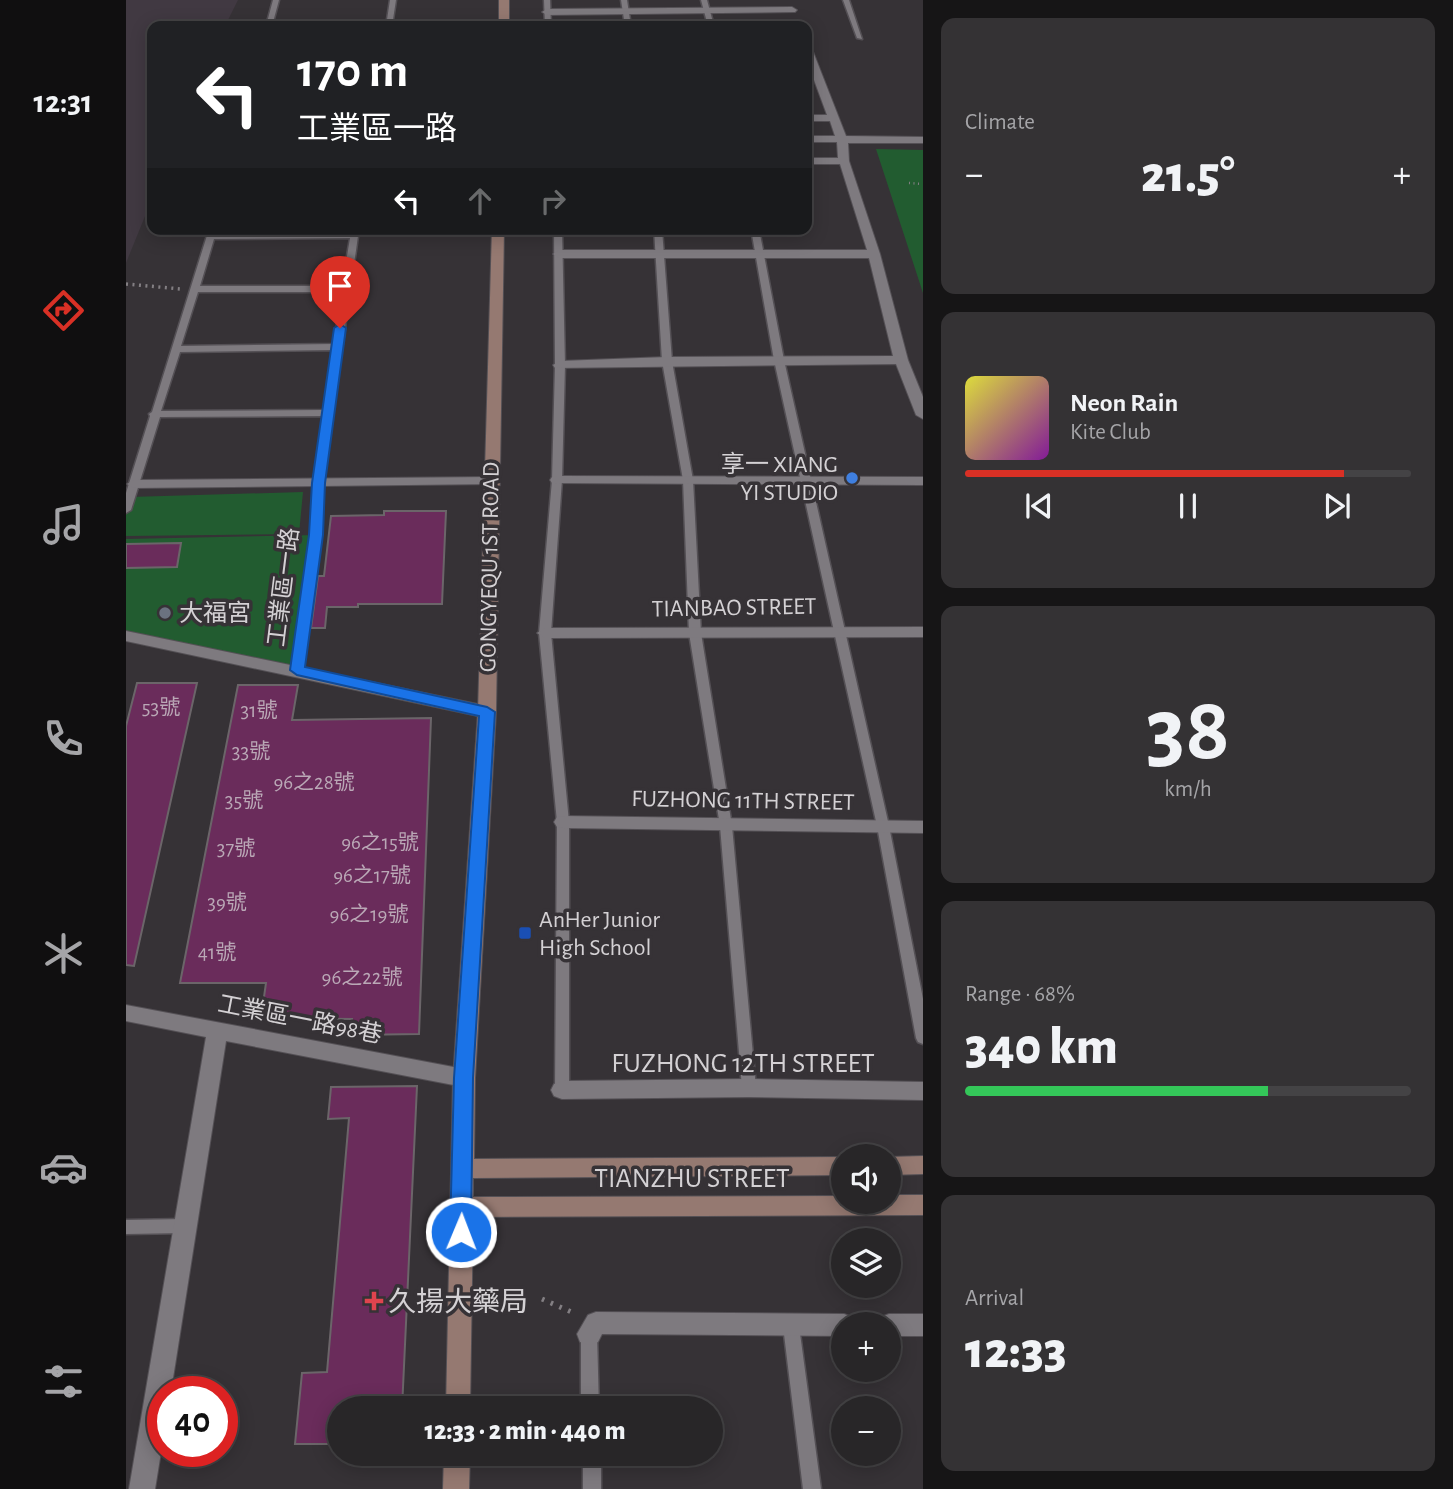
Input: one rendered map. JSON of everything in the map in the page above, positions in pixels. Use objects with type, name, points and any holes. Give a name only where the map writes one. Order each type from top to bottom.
[{"type":"street","points":[[504,0],[504,21]]},
{"type":"street","points":[[547,12],[792,10]]},
{"type":"street","points":[[812,70],[842,139],[844,161],[874,254],[901,360],[923,415]]},
{"type":"street","points":[[812,118],[832,118]]},
{"type":"street","points":[[812,139],[923,140]]},
{"type":"street","points":[[812,161],[844,161]]},
{"type":"street","name":"GONGYEQU 1ST ROAD","points":[[458,1396],[464,1078],[487,712],[490,481],[498,235]]},
{"type":"street","points":[[559,254],[874,254]]},
{"type":"street","points":[[560,365],[667,361],[901,360]]},
{"type":"street","points":[[557,480],[923,481]]},
{"type":"street","points":[[134,484],[490,481]]},
{"type":"street","name":"TIANBAO STREET","points":[[545,633],[923,632]]},
{"type":"street","points":[[126,636],[297,670]]},
{"type":"street","name":"工業區一路","points":[[297,670],[487,712]]},
{"type":"street","name":"FUZHONG 11TH STREET","points":[[563,822],[923,827]]},
{"type":"street","name":"工業區一路98巷","points":[[126,1013],[464,1078]]},
{"type":"street","points":[[137,1483],[185,1226],[218,1029]]},
{"type":"street","name":"FUZHONG 12TH STREET","points":[[562,1090],[749,1088],[923,1091]]},
{"type":"street","name":"TIANZHU STREET","points":[[463,1169],[831,1166]]},
{"type":"street","points":[[901,1166],[923,1166]]},
{"type":"street","name":"TIANZHU STREET","points":[[461,1207],[923,1205]]},
{"type":"street","points":[[592,1329],[831,1325]]},
{"type":"street","points":[[901,1325],[923,1325]]},
{"type":"street","points":[[456,1489],[457,1466]]},
{"type":"lane","points":[[270,21],[276,0]]},
{"type":"lane","points":[[390,21],[393,0]]},
{"type":"lane","points":[[547,0],[548,21]]},
{"type":"lane","points":[[624,0],[627,21]]},
{"type":"lane","points":[[704,0],[709,21]]},
{"type":"lane","points":[[846,0],[860,38]]},
{"type":"lane","points":[[126,510],[210,235]]},
{"type":"lane","name":"工業區一路","points":[[297,670],[316,535],[318,483],[354,235]]},
{"type":"lane","points":[[558,235],[560,365],[557,480],[545,633],[563,822],[562,1090]]},
{"type":"lane","points":[[658,235],[667,361],[688,480],[695,633],[726,825],[749,1088]]},
{"type":"lane","points":[[756,235],[779,360],[883,826],[923,1038]]},
{"type":"lane","points":[[195,289],[345,289]]},
{"type":"lane","points":[[175,349],[338,347]]},
{"type":"lane","points":[[154,414],[329,413]]},
{"type":"lane","points":[[126,1227],[185,1226]]},
{"type":"lane","points":[[790,1326],[812,1489]]},
{"type":"lane","points":[[590,1396],[592,1329]]},
{"type":"lane","points":[[592,1466],[592,1489]]},
{"type":"path","points":[[909,183],[922,184]]},
{"type":"path","points":[[126,284],[195,289]]},
{"type":"path","points":[[542,1299],[592,1329]]},
{"type":"shaded area","points":[[126,0],[238,0],[228,21],[147,21],[147,211],[126,263]]},
{"type":"green space","points":[[876,149],[923,150],[923,293]]},
{"type":"green space","points":[[303,492],[299,534],[126,536],[126,511],[130,497]]},
{"type":"green space","points":[[316,535],[297,670],[126,636],[126,539]]},
{"type":"building","points":[[384,511],[446,511],[442,604],[358,604],[358,607],[327,607],[325,628],[311,628],[318,576],[324,576],[331,516],[384,515]]},
{"type":"building","points":[[181,543],[177,567],[126,568],[126,544]]},
{"type":"building","points":[[137,683],[197,683],[134,966],[126,965],[126,726]]},
{"type":"building","points":[[238,685],[298,685],[292,720],[431,718],[419,1034],[351,1035],[352,1019],[261,1018],[266,983],[180,983]]},
{"type":"building","points":[[417,1086],[403,1396],[327,1396],[327,1444],[295,1444],[302,1373],[327,1372],[349,1118],[328,1119],[331,1087]]},
{"type":"place","name":"享一 XIANG YI STUDIO","points":[[852,478]]},
{"type":"place","name":"大福宮","points":[[165,613]]},
{"type":"place","name":"AnHer Junior High School","points":[[525,933]]},
{"type":"place","name":"久揚大藥局","points":[[374,1301]]},
{"type":"route","points":[[340,328],[318,483],[316,535],[297,670],[487,712],[464,1078],[461,1232]]}]
